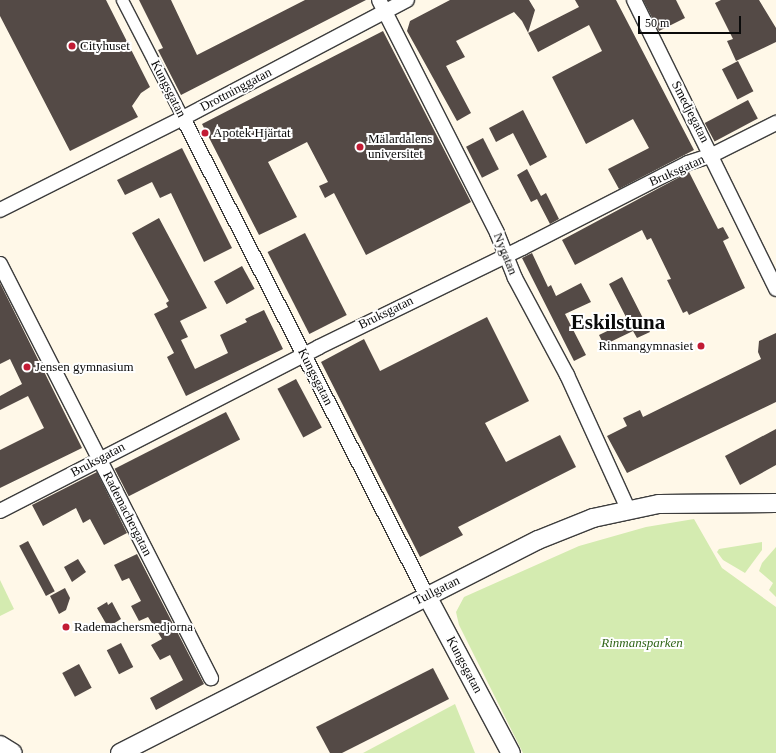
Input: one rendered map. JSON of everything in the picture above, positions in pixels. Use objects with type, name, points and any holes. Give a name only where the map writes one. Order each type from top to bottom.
[{"type":"street","name":"Kungsgatan","points":[[122,0],[427,596],[511,753]]},
{"type":"street","name":"Drottninggatan","points":[[0,210],[183,118],[382,6],[408,0]]},
{"type":"street","name":"Smedjegatan","points":[[634,0],[712,155],[776,288]]},
{"type":"street","name":"Nygatan","points":[[382,6],[497,233],[514,278],[567,375],[628,509]]},
{"type":"street","name":"Bruksgatan","points":[[0,511],[303,355],[688,163],[712,155],[776,123]]},
{"type":"street","name":"Rademachergatan","points":[[0,264],[210,678]]},
{"type":"street","name":"Tullgatan","points":[[120,753],[538,540],[593,518],[628,509],[659,504],[776,503]]},
{"type":"street","points":[[0,744],[14,753]]},
{"type":"green space","name":"Rinmansparken","points":[[694,519],[722,568],[776,607],[776,753],[523,753],[459,625],[456,612],[464,597],[579,546],[646,527]]},
{"type":"green space","points":[[762,542],[762,550],[745,573],[723,560],[717,552],[719,549]]},
{"type":"green space","points":[[776,547],[776,597],[769,590],[773,583],[759,571],[762,563]]},
{"type":"green space","points":[[0,580],[14,609],[0,616]]},
{"type":"green space","points":[[455,704],[475,753],[363,753]]},
{"type":"building","name":"Cityhuset","points":[[0,0],[106,0],[150,87],[141,93],[132,106],[138,117],[70,151],[0,16]]},
{"type":"building","points":[[139,0],[171,0],[197,55],[305,0],[366,0],[181,95],[158,50],[163,48]]},
{"type":"building","points":[[450,0],[529,0],[535,10],[528,33],[522,21],[514,12],[456,41],[465,57],[446,66],[471,113],[457,121],[407,31],[410,21]]},
{"type":"building","points":[[575,0],[616,0],[694,150],[619,189],[608,169],[649,148],[633,119],[586,144],[552,77],[602,51],[589,25],[538,52],[528,33],[579,7]]},
{"type":"building","points":[[643,0],[676,0],[685,18],[659,31]]},
{"type":"building","points":[[721,0],[759,0],[776,28],[776,42],[736,61],[727,41],[733,39],[715,3]]},
{"type":"building","name":"Mälardalens universitet","points":[[383,31],[471,202],[366,255],[334,193],[325,198],[319,186],[328,182],[307,142],[268,162],[297,217],[259,235],[202,124]]},
{"type":"building","points":[[738,61],[753,91],[737,99],[722,69]]},
{"type":"building","points":[[748,100],[758,119],[715,142],[705,123]]},
{"type":"building","points":[[523,110],[547,157],[530,166],[513,133],[496,142],[489,128]]},
{"type":"building","points":[[483,138],[499,169],[482,178],[466,147]]},
{"type":"building","points":[[182,148],[232,248],[204,262],[171,193],[160,198],[152,182],[125,195],[117,180]]},
{"type":"building","points":[[527,169],[541,196],[546,193],[559,219],[550,224],[537,199],[531,202],[517,175]]},
{"type":"building","points":[[689,172],[718,229],[723,227],[729,238],[723,241],[745,288],[689,315],[687,311],[683,313],[667,280],[671,279],[651,238],[647,240],[642,230],[575,265],[562,240]]},
{"type":"building","points":[[159,218],[207,308],[180,321],[188,337],[181,340],[195,369],[228,353],[220,335],[247,322],[245,319],[264,310],[283,349],[186,396],[167,357],[174,353],[154,314],[168,307],[166,303],[169,301],[132,233]]},
{"type":"building","points":[[305,233],[347,315],[309,334],[268,252]]},
{"type":"building","points":[[532,253],[548,287],[551,285],[556,296],[581,283],[591,302],[565,314],[586,355],[574,361],[522,258]]},
{"type":"building","points":[[242,266],[255,289],[227,304],[214,282]]},
{"type":"building","points":[[622,277],[650,332],[637,338],[633,331],[604,345],[599,335],[628,321],[609,284]]},
{"type":"building","points":[[0,283],[82,448],[0,488],[0,450],[44,428],[28,396],[0,410],[0,396],[22,384],[10,359],[0,364]]},
{"type":"building","points":[[487,317],[529,401],[485,423],[506,462],[560,435],[576,467],[458,527],[463,535],[420,557],[321,362],[364,339],[380,371]]},
{"type":"building","points":[[776,333],[776,402],[627,473],[607,436],[627,426],[623,418],[640,410],[643,417],[761,359],[758,352],[759,341]]},
{"type":"building","points":[[296,379],[322,428],[303,437],[277,389]]},
{"type":"building","points":[[226,412],[240,440],[129,496],[115,469]]},
{"type":"building","points":[[776,429],[776,465],[740,485],[725,456]]},
{"type":"building","points":[[97,472],[127,533],[104,545],[90,519],[83,523],[76,508],[43,526],[32,505]]},
{"type":"building","points":[[28,541],[55,591],[46,596],[19,546]]},
{"type":"building","points":[[137,554],[204,684],[156,710],[150,698],[183,680],[170,655],[160,660],[151,645],[162,639],[148,617],[139,621],[131,606],[141,601],[129,578],[122,581],[114,565]]},
{"type":"building","points":[[78,559],[86,572],[72,582],[64,567]]},
{"type":"building","points":[[65,588],[70,598],[66,610],[59,614],[50,596]]},
{"type":"building","points":[[107,602],[108,605],[112,602],[121,619],[108,627],[97,608]]},
{"type":"building","points":[[121,643],[133,667],[119,674],[107,650]]},
{"type":"building","points":[[79,664],[92,688],[75,697],[62,673]]},
{"type":"building","points":[[433,668],[449,699],[342,753],[330,753],[316,727]]},
{"type":"place","name":"Cityhuset","points":[[72,46]]},
{"type":"place","name":"Apotek Hjärtat","points":[[205,133]]},
{"type":"place","name":"Mälardalens universitet","points":[[360,147]]},
{"type":"place","name":"Rinmangymnasiet","points":[[701,346]]},
{"type":"place","name":"Jensen gymnasium","points":[[27,367]]},
{"type":"place","name":"Rademachersmedjorna","points":[[66,627]]},
{"type":"district","name":"Eskilstuna","points":[[618,322]]}]
